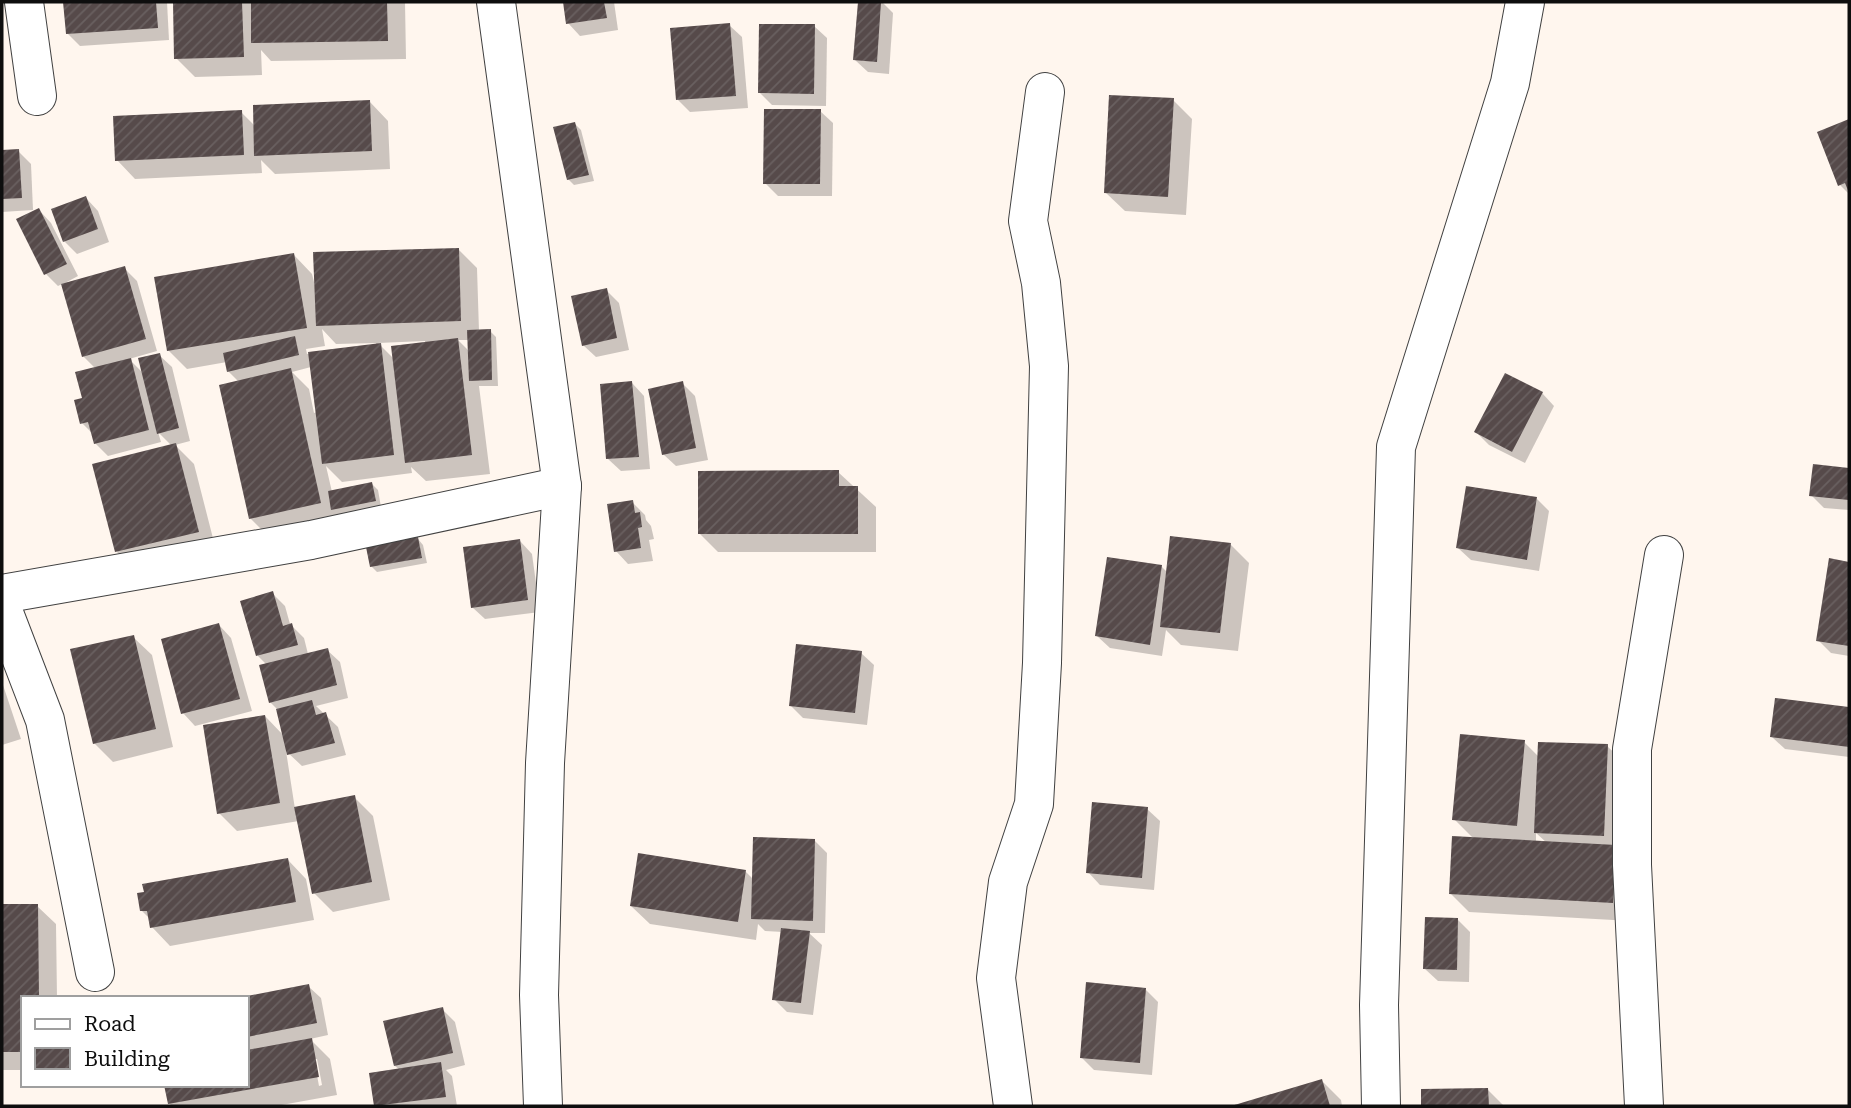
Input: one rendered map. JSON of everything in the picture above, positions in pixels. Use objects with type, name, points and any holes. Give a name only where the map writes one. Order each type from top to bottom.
[{"type":"street","points":[[24,2],[37,96]]},
{"type":"street","points":[[496,2],[562,486],[544,763],[539,995],[543,1106]]},
{"type":"street","points":[[1381,1106],[1379,1005],[1396,447],[1510,83],[1525,2]]},
{"type":"street","points":[[1013,1106],[996,978],[1008,882],[1034,804],[1041,676],[1049,366],[1041,283],[1028,221],[1045,92]]},
{"type":"street","points":[[2,594],[311,540],[562,486]]},
{"type":"street","points":[[1644,1106],[1632,865],[1632,748],[1664,555]]},
{"type":"street","points":[[2,608],[45,720],[95,972]]},
{"type":"building","points":[[63,2],[156,2],[158,28],[66,34]]},
{"type":"building","points":[[173,2],[242,2],[244,57],[174,59]]},
{"type":"building","points":[[251,2],[387,2],[388,41],[251,43]]},
{"type":"building","points":[[563,2],[604,2],[607,18],[566,24]]},
{"type":"building","points":[[858,2],[881,2],[877,62],[853,60]]},
{"type":"building","points":[[730,23],[736,96],[676,100],[670,28]]},
{"type":"building","points":[[759,24],[815,24],[814,94],[758,93]]},
{"type":"building","points":[[1109,95],[1174,98],[1168,197],[1104,193]]},
{"type":"building","points":[[370,100],[372,151],[254,156],[253,105]]},
{"type":"building","points":[[764,109],[821,109],[820,184],[763,184]]},
{"type":"building","points":[[242,110],[244,155],[115,161],[113,116]]},
{"type":"building","points":[[1849,119],[1849,193],[1845,183],[1838,186],[1817,132]]},
{"type":"building","points":[[575,122],[589,175],[567,180],[553,127]]},
{"type":"building","points":[[19,149],[22,198],[2,199],[2,150]]},
{"type":"building","points":[[86,196],[98,229],[63,242],[51,209]]},
{"type":"building","points":[[39,208],[67,264],[44,275],[16,219]]},
{"type":"building","points":[[459,248],[461,321],[316,326],[313,252]]},
{"type":"building","points":[[294,253],[307,328],[167,351],[154,277]]},
{"type":"building","points":[[125,266],[146,339],[82,357],[61,284]]},
{"type":"building","points":[[607,288],[617,338],[582,346],[571,296]]},
{"type":"building","points":[[491,329],[492,380],[469,381],[467,330]]},
{"type":"building","points":[[295,336],[299,355],[227,372],[223,353]]},
{"type":"building","points":[[458,338],[472,455],[405,463],[391,346]]},
{"type":"building","points":[[381,343],[394,455],[322,464],[308,352]]},
{"type":"building","points":[[160,353],[179,428],[157,434],[138,358]]},
{"type":"building","points":[[131,358],[149,430],[94,444],[88,422],[80,424],[74,400],[82,398],[75,372]]},
{"type":"building","points":[[291,368],[321,503],[249,519],[219,385]]},
{"type":"building","points":[[1505,373],[1543,392],[1512,452],[1474,432]]},
{"type":"building","points":[[632,381],[639,457],[606,459],[600,384]]},
{"type":"building","points":[[683,381],[696,448],[662,455],[648,389]]},
{"type":"building","points":[[176,443],[199,532],[115,552],[92,464]]},
{"type":"building","points":[[1813,464],[1849,468],[1849,500],[1809,496]]},
{"type":"building","points":[[839,470],[839,486],[858,486],[858,534],[698,534],[698,471]]},
{"type":"building","points":[[372,482],[376,501],[331,510],[328,491]]},
{"type":"building","points":[[1466,486],[1537,497],[1527,560],[1456,548]]},
{"type":"building","points":[[633,500],[635,513],[640,512],[642,527],[638,528],[641,548],[614,552],[607,504]]},
{"type":"building","points":[[1170,536],[1231,543],[1220,633],[1160,627]]},
{"type":"building","points":[[418,537],[422,558],[370,567],[366,547]]},
{"type":"building","points":[[520,539],[528,600],[471,608],[463,547]]},
{"type":"building","points":[[1107,557],[1162,565],[1150,645],[1095,636]]},
{"type":"building","points":[[1829,558],[1849,562],[1849,646],[1816,641]]},
{"type":"building","points":[[273,591],[283,626],[292,623],[298,645],[256,656],[240,601]]},
{"type":"building","points":[[219,623],[240,699],[181,714],[161,639]]},
{"type":"building","points":[[134,635],[156,729],[93,744],[70,649]]},
{"type":"building","points":[[796,644],[862,651],[855,713],[789,706]]},
{"type":"building","points":[[328,648],[337,685],[269,703],[259,665]]},
{"type":"building","points":[[1775,698],[1849,707],[1849,747],[1770,737]]},
{"type":"building","points":[[312,700],[316,715],[326,712],[335,743],[287,755],[276,709]]},
{"type":"building","points":[[265,715],[280,803],[217,814],[203,725]]},
{"type":"building","points":[[1460,734],[1525,740],[1517,826],[1452,820]]},
{"type":"building","points":[[1538,742],[1608,744],[1604,836],[1534,833]]},
{"type":"building","points":[[355,795],[372,882],[312,894],[294,807]]},
{"type":"building","points":[[1092,802],[1148,807],[1142,878],[1086,873]]},
{"type":"building","points":[[1452,836],[1616,845],[1613,903],[1449,894]]},
{"type":"building","points":[[753,837],[815,839],[813,921],[751,919]]},
{"type":"building","points":[[638,853],[746,870],[738,922],[630,906]]},
{"type":"building","points":[[288,858],[296,902],[150,928],[147,911],[140,911],[137,893],[144,892],[142,884]]},
{"type":"building","points":[[2,904],[38,904],[39,996],[21,996],[21,1052],[2,1052]]},
{"type":"building","points":[[1425,917],[1458,918],[1457,970],[1423,969]]},
{"type":"building","points":[[781,928],[810,931],[801,1003],[772,1000]]},
{"type":"building","points":[[1086,982],[1146,988],[1140,1063],[1080,1058]]},
{"type":"building","points":[[309,984],[317,1023],[248,1037],[247,996]]},
{"type":"building","points":[[443,1007],[453,1053],[394,1066],[383,1021]]},
{"type":"building","points":[[312,1038],[319,1077],[168,1104],[164,1087],[248,1087],[248,1050]]},
{"type":"building","points":[[441,1062],[446,1097],[374,1106],[369,1073]]},
{"type":"building","points":[[1322,1079],[1330,1106],[1231,1106]]},
{"type":"building","points":[[1488,1088],[1489,1106],[1421,1106],[1421,1089]]}]
